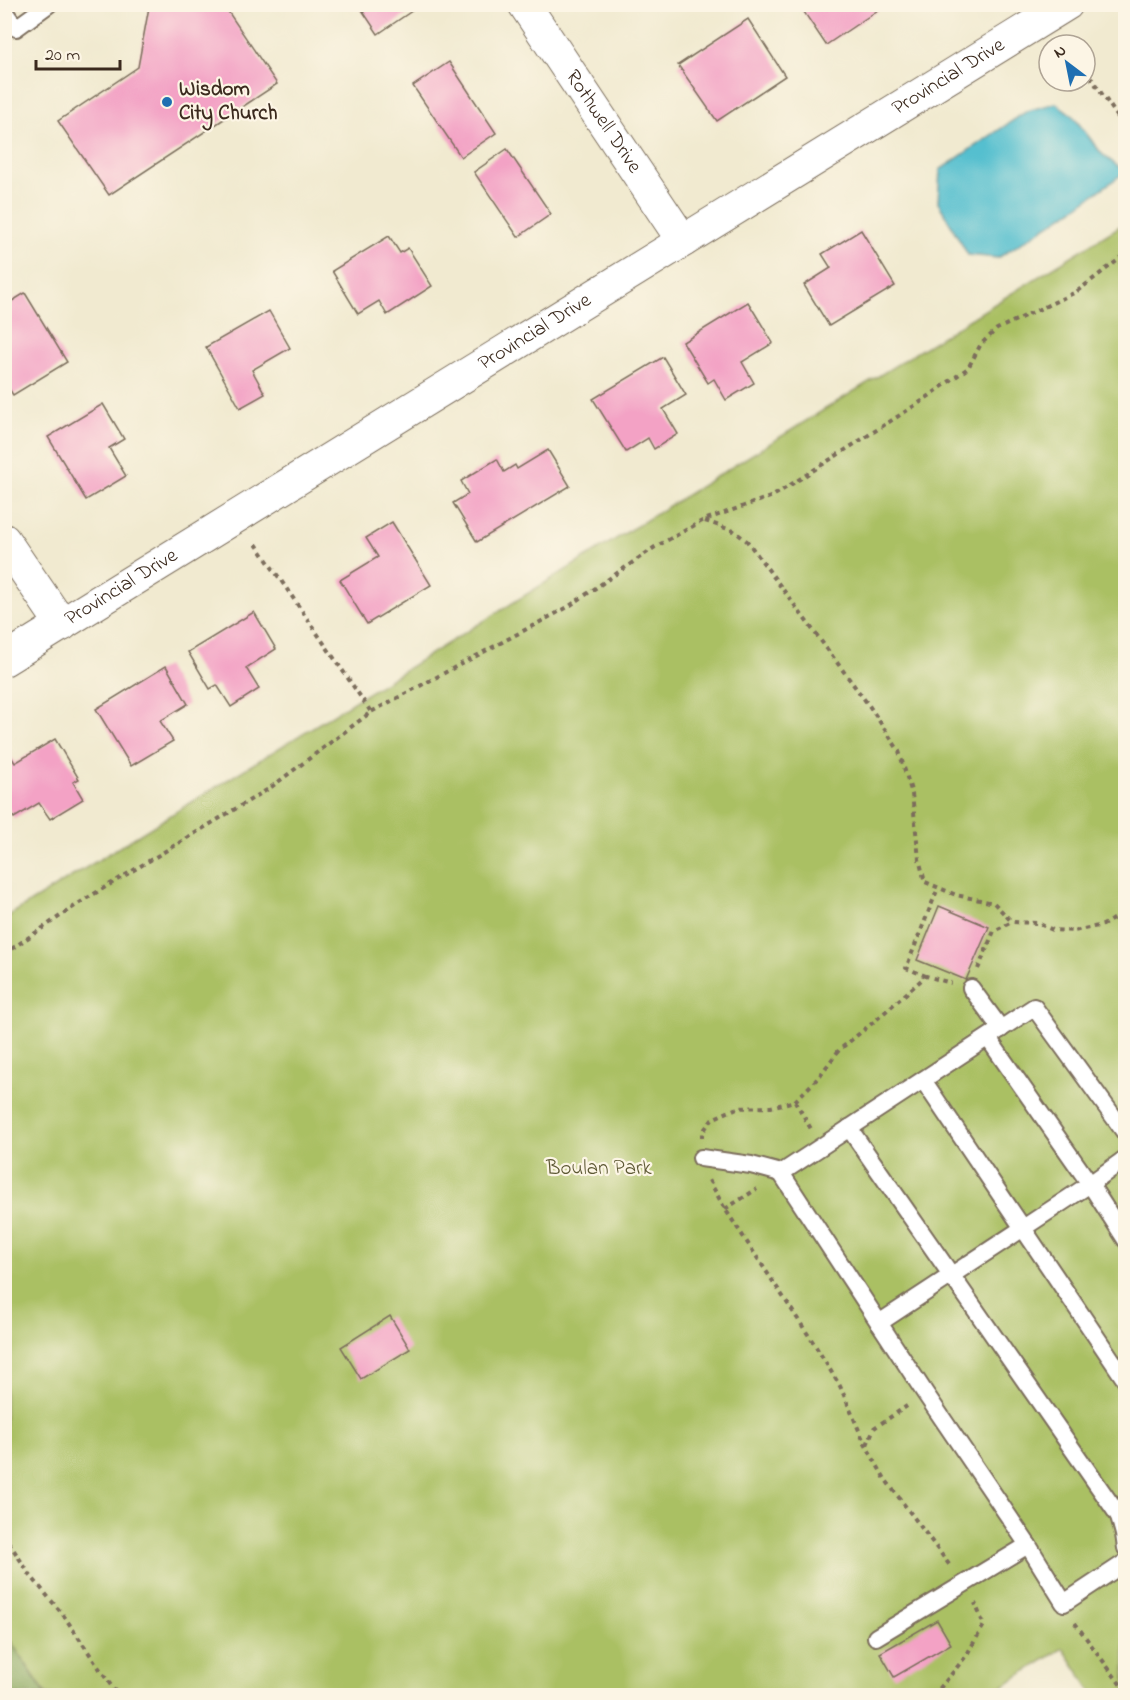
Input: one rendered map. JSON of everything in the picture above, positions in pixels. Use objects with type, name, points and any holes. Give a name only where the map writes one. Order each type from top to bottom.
[{"type":"street","name":"Rothwell Drive","points":[[524,4],[682,241]]},
{"type":"street","name":"Provincial Drive","points":[[4,660],[1067,4]]},
{"type":"street","points":[[4,540],[62,625]]},
{"type":"lane","points":[[4,11],[15,28],[49,4]]},
{"type":"lane","points":[[971,988],[994,1034],[1125,1240]]},
{"type":"lane","points":[[781,1173],[1034,1007],[1125,1134]]},
{"type":"lane","points":[[923,1080],[1125,1381]]},
{"type":"lane","points":[[849,1128],[951,1275],[1122,1509],[1125,1548]]},
{"type":"lane","points":[[701,1158],[752,1165],[781,1173],[1028,1545],[1064,1603],[1125,1562]]},
{"type":"lane","points":[[879,1323],[1090,1184],[1125,1158]]},
{"type":"lane","points":[[876,1637],[1028,1545]]},
{"type":"path","points":[[1097,87],[1125,129]]},
{"type":"path","points":[[4,954],[84,900],[270,788],[371,712],[568,608],[655,547],[704,520],[773,496],[922,401],[968,368],[981,344],[996,329],[1076,292],[1125,254]]},
{"type":"path","points":[[704,520],[734,531],[747,541],[899,751],[912,794],[919,859],[925,882],[956,895],[994,903],[1012,922]]},
{"type":"path","points":[[256,544],[371,712]]},
{"type":"path","points":[[938,888],[906,968],[971,988],[994,931],[1012,922],[1036,923],[1053,930],[1074,931],[1103,925],[1125,911]]},
{"type":"path","points":[[924,1695],[936,1693],[966,1656],[984,1625],[975,1602],[885,1479],[867,1446],[840,1386],[725,1209],[712,1186],[701,1158],[702,1133],[712,1119],[737,1108],[771,1107],[795,1101],[818,1078],[839,1050],[926,976]]},
{"type":"path","points":[[795,1101],[821,1147]]},
{"type":"path","points":[[867,1446],[874,1428],[925,1393]]},
{"type":"path","points":[[4,1535],[30,1575],[64,1616],[118,1695]]},
{"type":"path","points":[[1064,1603],[1074,1621],[1125,1692]]},
{"type":"green space","name":"Boulan Park","points":[[1125,223],[1125,1695],[1094,1695],[1063,1648],[987,1696],[47,1695],[5,1633],[5,918]]},
{"type":"green space","points":[[5,1633],[46,1695],[5,1695]]},
{"type":"water","points":[[1056,103],[1072,115],[1102,154],[1125,172],[998,258],[968,255],[938,202],[940,170],[1027,111]]},
{"type":"building","name":"Wisdom City Church","points":[[153,4],[223,4],[277,84],[109,195],[58,121],[138,67],[149,7]]},
{"type":"building","points":[[358,4],[418,4],[419,6],[378,34]]},
{"type":"building","points":[[808,4],[887,4],[826,45],[802,9]]},
{"type":"building","points":[[748,19],[785,76],[717,121],[678,65]]},
{"type":"building","points":[[449,62],[496,133],[461,157],[413,86]]},
{"type":"building","points":[[507,149],[551,214],[518,237],[474,172]]},
{"type":"building","points":[[861,230],[895,286],[829,326],[804,285],[831,268],[822,254]]},
{"type":"building","points":[[389,236],[400,253],[408,248],[432,286],[387,315],[379,301],[358,314],[332,271]]},
{"type":"building","points":[[25,293],[67,362],[13,395],[4,381],[4,306]]},
{"type":"building","points":[[748,302],[773,343],[742,362],[754,383],[726,400],[714,379],[708,383],[683,342]]},
{"type":"building","points":[[269,311],[290,348],[252,370],[265,394],[240,408],[206,347]]},
{"type":"building","points":[[663,357],[686,395],[663,409],[678,434],[654,449],[648,438],[626,452],[593,399]]},
{"type":"building","points":[[103,404],[124,439],[109,448],[126,476],[86,500],[48,437]]},
{"type":"building","points":[[548,450],[570,486],[477,542],[453,503],[468,494],[461,481],[497,459],[504,472],[515,465],[517,469]]},
{"type":"building","points":[[392,522],[431,585],[367,624],[340,580],[378,557],[366,538]]},
{"type":"building","points":[[254,612],[276,649],[246,668],[259,689],[231,707],[217,685],[210,689],[188,652]]},
{"type":"building","points":[[166,666],[188,704],[160,721],[173,741],[131,766],[96,709]]},
{"type":"building","points":[[55,739],[79,779],[73,782],[83,799],[50,819],[39,803],[14,818],[4,802],[4,762],[12,758],[15,763]]},
{"type":"building","points":[[939,906],[989,927],[966,980],[917,960]]},
{"type":"building","points":[[390,1316],[410,1349],[361,1379],[341,1347]]},
{"type":"building","points":[[937,1620],[951,1644],[894,1677],[880,1653]]},
{"type":"place","name":"Wisdom City Church","points":[[167,102]]}]
